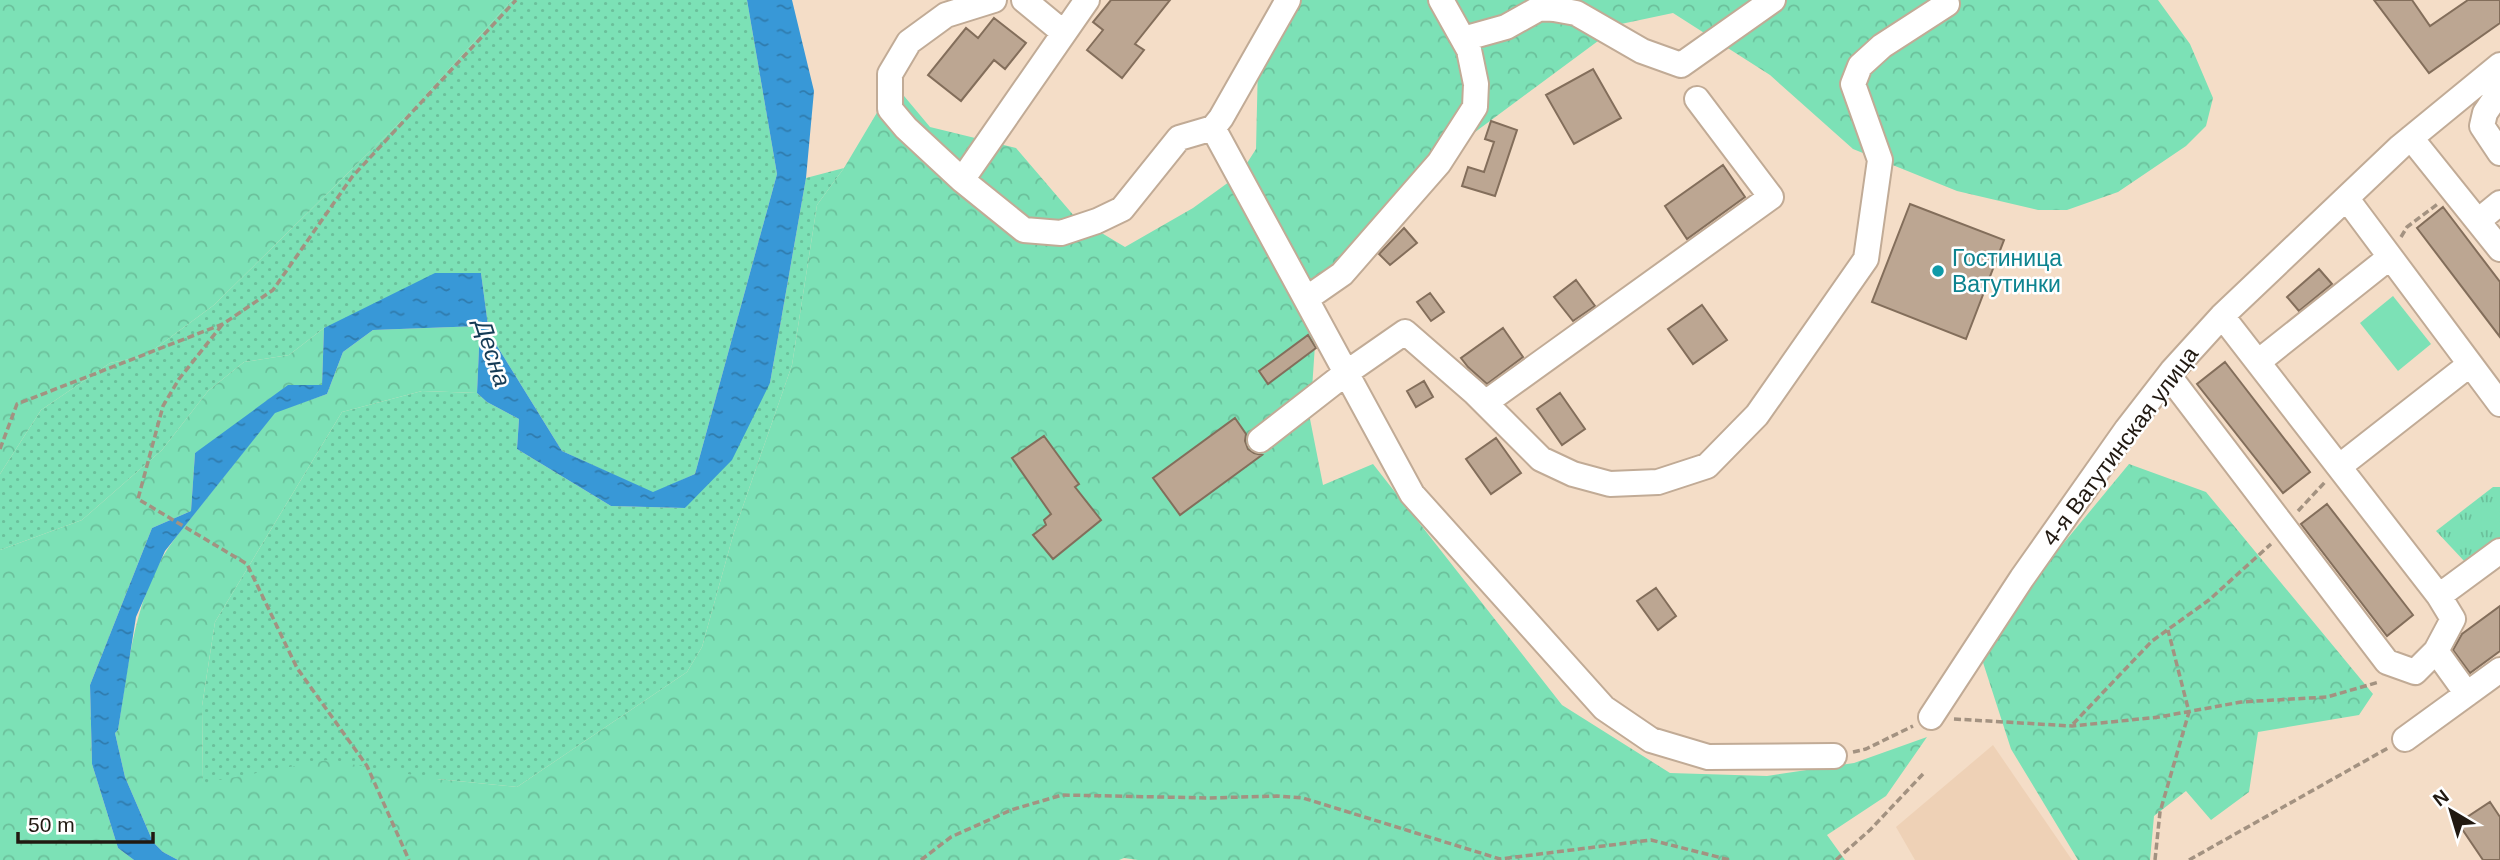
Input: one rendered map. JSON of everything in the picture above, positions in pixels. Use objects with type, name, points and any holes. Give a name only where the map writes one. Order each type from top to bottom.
[{"type":"street","points":[[995,0],[946,15],[909,42],[890,74],[890,109],[906,128],[962,180],[1024,230],[1061,233],[1122,209],[1179,138],[1213,128],[1222,118],[1288,0]]},
{"type":"street","points":[[1024,0],[1064,33]]},
{"type":"street","points":[[962,180],[1087,0]]},
{"type":"street","points":[[1306,299],[1342,274],[1439,163],[1475,107],[1476,84],[1469,50],[1441,0]]},
{"type":"street","points":[[1463,39],[1506,27],[1540,8],[1576,13],[1642,51],[1681,65],[1773,0]]},
{"type":"street","points":[[1261,440],[1346,373],[1405,332],[1485,403],[1541,459],[1573,474],[1610,484],[1658,482],[1707,466],[1757,415],[1866,258],[1880,160],[1853,84],[1860,65],[1882,46],[1947,4]]},
{"type":"street","name":"4-я Ватутинская улица","points":[[1931,717],[2038,555],[2127,429],[2169,376],[2222,316],[2411,138],[2500,65]]},
{"type":"street","points":[[2500,91],[2485,113],[2482,126],[2500,153]]},
{"type":"street","points":[[1485,403],[1771,197],[1697,99]]},
{"type":"street","points":[[1213,128],[1412,494],[1604,708],[1651,740],[1707,757],[1834,757]]},
{"type":"street","points":[[2411,138],[2500,249]]},
{"type":"street","points":[[2347,199],[2394,250],[2469,365],[2500,404]]},
{"type":"street","points":[[2478,221],[2500,203]]},
{"type":"street","points":[[2259,362],[2394,250]]},
{"type":"street","points":[[2169,376],[2387,662],[2415,672],[2435,651],[2453,619],[2440,596],[2222,316]]},
{"type":"street","points":[[2340,466],[2469,365]]},
{"type":"street","points":[[2440,596],[2500,551]]},
{"type":"street","points":[[2435,651],[2467,694]]},
{"type":"street","points":[[2405,739],[2500,670]]},
{"type":"path","points":[[0,449],[17,404],[223,324],[273,290],[352,177],[516,0]]},
{"type":"path","points":[[2394,250],[2407,227],[2445,198]]},
{"type":"path","points":[[223,324],[179,379],[163,406],[138,499],[247,564],[297,668],[367,766],[409,860]]},
{"type":"path","points":[[2072,726],[2152,642],[2209,600],[2267,550],[2283,528],[2340,466]]},
{"type":"path","points":[[2155,860],[2160,812],[2189,712],[2168,630]]},
{"type":"path","points":[[1834,757],[1866,749],[1931,717],[2072,726],[2160,717],[2241,702],[2327,697],[2415,672]]},
{"type":"path","points":[[2189,860],[2405,739]]},
{"type":"path","points":[[1836,860],[1870,830],[1923,774]]},
{"type":"path","points":[[920,860],[951,836],[1011,810],[1062,794],[1303,798],[1500,859],[1651,840],[1730,860]]},
{"type":"shaded area","points":[[1993,745],[2072,860],[1915,860],[1896,827]]},
{"type":"green space","points":[[0,0],[512,0],[411,111],[214,305],[145,356],[110,363],[41,410],[0,474]]},
{"type":"green space","points":[[512,0],[747,0],[777,174],[695,474],[653,493],[562,451],[489,333],[481,273],[324,328],[289,355],[244,362],[208,391],[162,450],[82,520],[0,550],[0,474],[41,410],[110,363],[145,356],[214,305],[411,111]]},
{"type":"green space","points":[[1280,0],[2158,0],[2190,44],[2213,98],[2206,126],[2186,146],[2118,192],[2067,210],[2038,210],[1957,191],[1853,149],[1770,75],[1673,13],[1621,24],[1405,184],[1318,300],[1310,419],[1323,485],[1373,464],[1562,705],[1670,773],[1767,776],[1854,763],[1927,737],[1886,796],[1827,835],[1845,860],[178,860],[163,852],[153,842],[125,777],[115,733],[118,730],[135,629],[151,581],[176,537],[275,412],[327,394],[343,352],[373,330],[480,326],[477,393],[422,391],[342,412],[215,622],[202,706],[203,783],[327,760],[437,779],[517,787],[687,672],[702,647],[734,532],[792,365],[817,205],[844,168],[894,84],[930,127],[1016,148],[1075,217],[1125,247],[1193,208],[1240,174],[1256,149],[1258,63]]},
{"type":"green space","points":[[844,168],[817,205],[792,365],[734,532],[702,647],[687,672],[517,787],[437,779],[203,783],[202,706],[215,622],[342,412],[422,391],[477,393],[487,402],[519,419],[517,449],[611,506],[685,508],[770,383],[806,178]]},
{"type":"green space","points":[[2393,296],[2431,344],[2398,371],[2360,323]]},
{"type":"green space","points":[[324,328],[322,385],[195,453],[191,511],[152,528],[90,685],[92,764],[118,848],[134,860],[0,860],[0,550],[82,520],[162,450],[208,391],[244,362],[289,355]]},
{"type":"green space","points":[[2129,464],[2206,492],[2373,694],[2359,715],[2258,732],[2249,792],[2211,820],[2186,791],[2154,816],[2150,860],[2078,860],[2011,749],[1978,647]]},
{"type":"green space","points":[[2493,487],[2500,487],[2500,537],[2466,563],[2436,531]]},
{"type":"water","name":"Десна","points":[[747,0],[792,0],[814,91],[806,178],[770,383],[732,460],[685,508],[611,506],[517,449],[519,419],[487,402],[477,393],[480,326],[373,330],[343,352],[327,394],[275,413],[165,551],[136,617],[118,730],[115,733],[125,777],[153,842],[163,852],[178,860],[134,860],[118,848],[92,764],[90,685],[152,528],[191,511],[195,453],[288,385],[322,385],[324,328],[435,273],[481,273],[489,333],[562,451],[653,492],[695,474],[777,174]]},
{"type":"building","points":[[1111,0],[1170,0],[1135,44],[1144,50],[1122,78],[1087,50],[1103,30],[1093,22]]},
{"type":"building","points":[[2374,0],[2412,0],[2430,26],[2468,0],[2500,0],[2500,23],[2429,73]]},
{"type":"building","points":[[994,18],[1026,43],[1005,69],[994,60],[961,101],[928,75],[966,28],[978,38]]},
{"type":"building","points":[[1593,69],[1621,118],[1574,144],[1546,95]]},
{"type":"building","points":[[1491,121],[1517,130],[1495,196],[1462,186],[1468,167],[1484,172],[1494,142],[1485,139]]},
{"type":"building","points":[[1723,165],[1745,197],[1687,239],[1665,206]]},
{"type":"building","name":"Гостиница Ватутинки","points":[[1910,204],[2004,240],[1966,339],[1872,302]]},
{"type":"building","points":[[2443,207],[2500,282],[2500,337],[2417,228]]},
{"type":"building","points":[[1404,228],[1417,243],[1390,265],[1379,254]]},
{"type":"building","points":[[2319,269],[2332,284],[2299,311],[2287,297]]},
{"type":"building","points":[[1576,280],[1595,306],[1573,321],[1554,297]]},
{"type":"building","points":[[1430,293],[1444,312],[1431,321],[1417,302]]},
{"type":"building","points":[[1702,305],[1727,340],[1693,364],[1668,329]]},
{"type":"building","points":[[1503,328],[1523,357],[1487,384],[1461,358]]},
{"type":"building","points":[[1308,335],[1316,348],[1268,384],[1259,371]]},
{"type":"building","points":[[2225,362],[2310,472],[2283,493],[2197,384]]},
{"type":"building","points":[[1424,381],[1433,397],[1416,407],[1407,391]]},
{"type":"building","points":[[1560,393],[1585,429],[1562,445],[1537,409]]},
{"type":"building","points":[[1235,418],[1246,434],[1248,449],[1262,455],[1180,515],[1153,478]]},
{"type":"building","points":[[1044,436],[1079,484],[1075,487],[1101,520],[1053,559],[1033,535],[1046,525],[1044,520],[1051,514],[1012,458]]},
{"type":"building","points":[[1496,438],[1521,473],[1491,494],[1466,459]]},
{"type":"building","points":[[2327,504],[2413,615],[2387,636],[2301,524]]},
{"type":"building","points":[[1656,588],[1676,616],[1658,630],[1637,601]]},
{"type":"building","points":[[2500,606],[2500,651],[2470,673],[2453,650],[2462,634]]},
{"type":"building","points":[[2490,802],[2500,817],[2500,860],[2483,860],[2458,823]]},
{"type":"place","name":"Гостиница Ватутинки","points":[[1938,271]]}]
